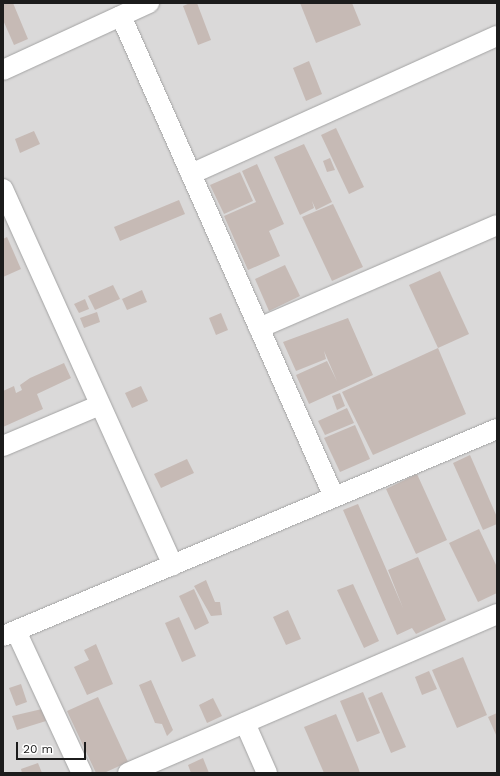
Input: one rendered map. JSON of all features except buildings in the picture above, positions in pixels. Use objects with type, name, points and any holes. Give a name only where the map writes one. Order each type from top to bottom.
[{"type":"street","points":[[3,70],[149,3]]},
{"type":"street","points":[[121,16],[334,497]]},
{"type":"street","points":[[191,174],[497,36]]},
{"type":"street","points":[[3,189],[173,565]]},
{"type":"street","points":[[259,328],[497,225]]},
{"type":"street","points":[[3,446],[100,405]]},
{"type":"street","points":[[82,773],[10,634],[497,429]]},
{"type":"street","points":[[128,773],[497,614]]},
{"type":"street","points":[[245,723],[267,773]]},
{"type":"shaded area","points":[[3,3],[497,3],[497,773],[3,773]]}]
